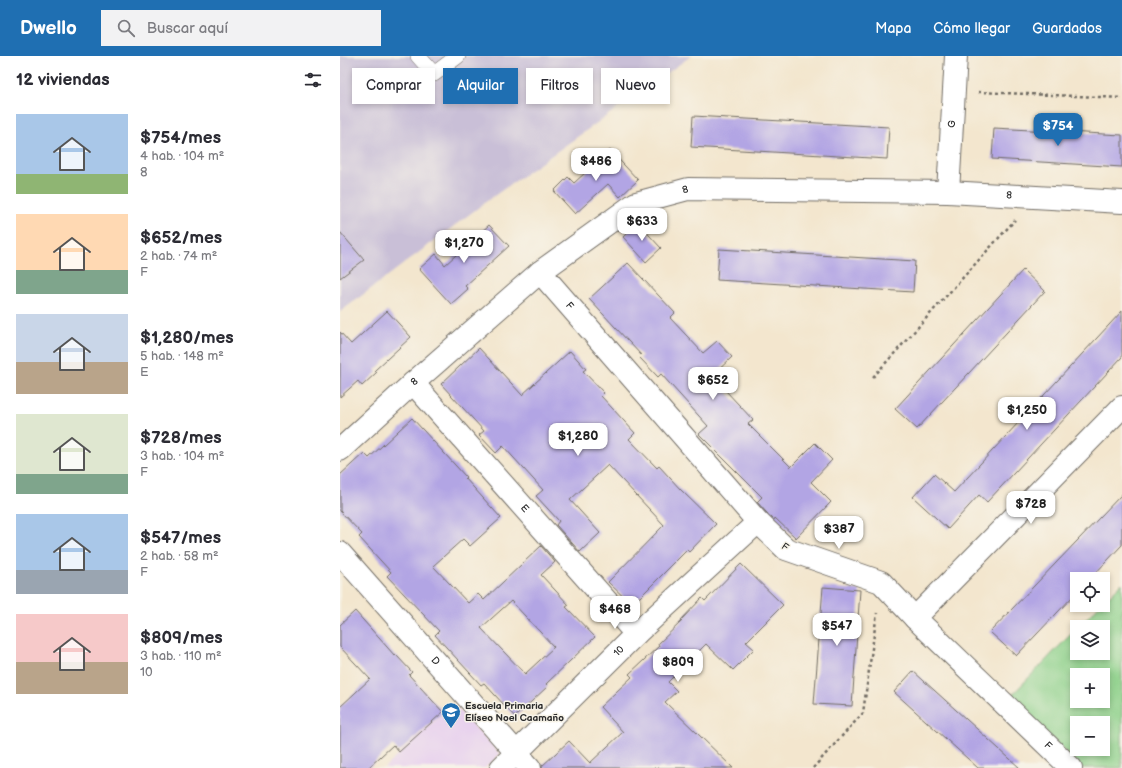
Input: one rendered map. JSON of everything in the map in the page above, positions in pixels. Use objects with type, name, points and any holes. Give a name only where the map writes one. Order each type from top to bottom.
[{"type":"street","name":"G","points":[[948,192],[956,56]]},
{"type":"street","name":"8","points":[[340,450],[413,383],[540,272],[636,203],[688,189],[948,192],[1122,202]]},
{"type":"street","name":"F","points":[[540,272],[758,522],[786,549],[881,582],[915,618],[1071,768]]},
{"type":"street","name":"E","points":[[413,383],[636,634]]},
{"type":"street","points":[[915,618],[1122,407]]},
{"type":"street","name":"10","points":[[501,768],[523,760],[636,634],[758,522]]},
{"type":"street","name":"D","points":[[340,553],[523,760]]},
{"type":"lane","points":[[418,56],[434,74],[458,56]]},
{"type":"path","points":[[954,91],[1122,98]]},
{"type":"path","points":[[873,377],[1035,197]]},
{"type":"path","points":[[814,768],[863,713],[881,582]]},
{"type":"shaded area","points":[[340,56],[691,56],[670,71],[670,68],[601,68],[601,104],[623,104],[487,201],[340,312]]},
{"type":"shaded area","name":"Escuela Primaria Elíseo Noel Caamaño","points":[[453,704],[500,754],[485,768],[384,768]]},
{"type":"green space","points":[[1122,583],[1122,768],[1082,768],[1009,698],[1070,635],[1070,660],[1110,660],[1110,620],[1085,620],[1093,612],[1110,612],[1110,595]]},
{"type":"building","points":[[693,116],[889,127],[887,159],[691,147]]},
{"type":"building","points":[[994,128],[1122,135],[1122,167],[992,159]]},
{"type":"building","points":[[610,150],[638,180],[620,197],[608,184],[575,214],[554,191],[568,177],[574,183]]},
{"type":"building","points":[[638,223],[661,248],[646,262],[623,237]]},
{"type":"building","points":[[489,225],[509,246],[465,286],[468,289],[451,304],[419,269],[436,254],[445,265]]},
{"type":"building","points":[[340,232],[364,260],[340,278]]},
{"type":"building","points":[[719,249],[915,261],[913,292],[717,280]]},
{"type":"building","points":[[628,263],[675,313],[670,318],[703,353],[717,341],[732,357],[712,376],[753,420],[748,424],[791,467],[815,443],[832,460],[811,482],[831,502],[796,538],[775,518],[774,520],[766,512],[757,502],[762,497],[699,434],[708,426],[661,374],[658,377],[640,358],[642,356],[589,299]]},
{"type":"building","points":[[1023,270],[1045,291],[917,429],[895,409]]},
{"type":"building","points":[[387,311],[411,337],[375,370],[377,372],[362,386],[358,381],[340,397],[340,332],[351,344]]},
{"type":"building","points":[[1122,311],[1122,357],[987,502],[979,495],[948,529],[913,497],[934,474],[954,492]]},
{"type":"building","points":[[479,348],[522,395],[570,351],[586,369],[583,371],[604,393],[601,396],[635,433],[629,439],[657,468],[659,466],[716,524],[689,552],[687,550],[632,605],[608,582],[664,525],[608,465],[570,500],[600,533],[580,552],[556,525],[559,521],[536,496],[543,490],[503,446],[496,453],[479,435],[484,431],[441,384]]},
{"type":"building","points":[[412,418],[501,518],[470,546],[463,539],[433,566],[468,603],[478,594],[484,600],[541,546],[555,562],[541,575],[569,605],[566,607],[595,637],[546,684],[548,686],[515,717],[484,683],[481,685],[435,635],[439,631],[387,576],[391,572],[359,537],[362,534],[340,511],[340,475],[364,453],[369,458]],"holes":[[[511,601],[554,647],[525,674],[481,628]]]},
{"type":"building","points":[[1122,494],[1122,545],[1097,572],[1070,572],[1070,599],[1016,656],[990,632]]},
{"type":"building","points":[[741,564],[783,605],[746,642],[754,649],[733,670],[706,644],[668,682],[677,691],[665,702],[733,768],[542,768],[542,766],[569,741],[590,763],[623,732],[600,707],[632,677],[629,674],[659,646],[658,644],[682,621],[681,620],[702,598],[705,601]]},
{"type":"building","points":[[823,587],[860,590],[852,706],[814,704]]},
{"type":"building","points":[[355,611],[395,656],[396,655],[412,672],[409,675],[443,712],[399,752],[393,745],[368,768],[340,768],[340,707],[370,679],[340,647],[340,625]]},
{"type":"building","points":[[913,671],[1020,768],[978,768],[894,692]]},
{"type":"place","name":"Escuela Primaria Elíseo Noel Caamaño","points":[[451,729]]}]
